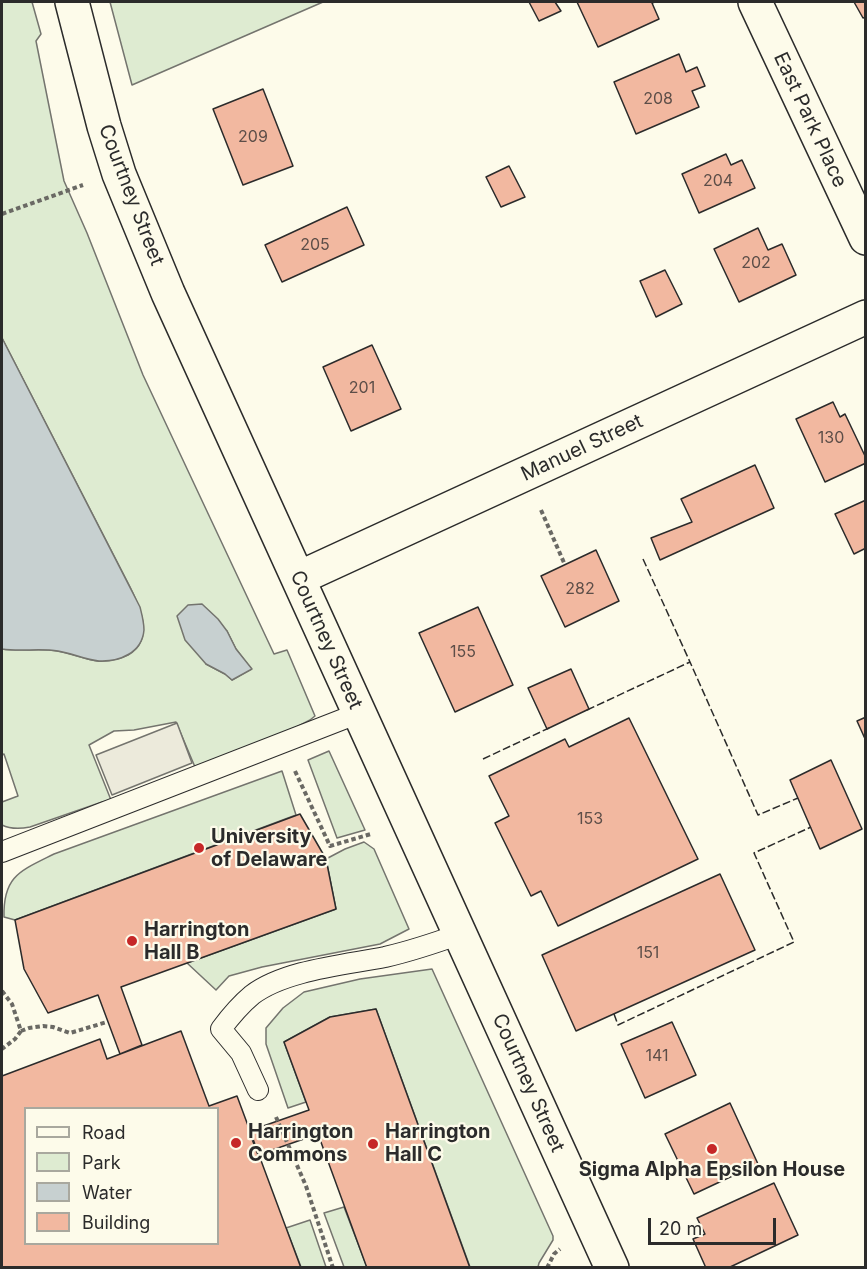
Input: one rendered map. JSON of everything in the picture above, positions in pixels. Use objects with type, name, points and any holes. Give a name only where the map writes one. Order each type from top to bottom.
[{"type":"street","name":"Courtney Street","points":[[72,2],[104,126],[119,174],[168,293],[612,1268]]},
{"type":"street","name":"East Park Place","points":[[755,2],[866,238]]},
{"type":"street","name":"Manuel Street","points":[[299,578],[866,317]]},
{"type":"lane","points":[[2,852],[359,713]]},
{"type":"lane","points":[[258,1090],[241,1053],[221,1029],[233,1013],[253,995],[273,983],[300,973],[413,951],[460,934]]},
{"type":"path","points":[[2,214],[119,174]]},
{"type":"path","points":[[541,510],[566,565]]},
{"type":"path","points":[[281,743],[330,846],[376,832],[403,810]]},
{"type":"path","points":[[2,991],[12,1004],[21,1031]]},
{"type":"path","points":[[2,1049],[21,1031],[29,1028],[43,1026],[62,1029],[70,1033],[107,1022]]},
{"type":"path","points":[[258,1090],[279,1123],[306,1186],[333,1268]]},
{"type":"green space","points":[[2,2],[32,2],[41,34],[36,41],[64,181],[143,375],[274,654],[287,650],[315,716],[291,730],[195,767],[176,722],[134,730],[114,731],[89,745],[111,800],[30,827],[15,828],[2,825],[2,802],[18,796],[4,754],[2,755],[2,649],[50,650],[97,661],[109,661],[128,655],[137,648],[142,640],[143,630],[140,609],[131,590],[2,338]],"holes":[[[227,631],[236,649],[251,669],[232,680],[206,664]]]},
{"type":"green space","points":[[110,2],[323,2],[132,85]]},
{"type":"green space","points":[[329,751],[365,830],[337,838],[308,760]]},
{"type":"green space","points":[[282,771],[296,815],[15,920],[4,917],[4,903],[10,884],[16,876],[32,865],[54,854]]},
{"type":"green space","points":[[364,842],[374,849],[409,929],[380,944],[262,967],[229,976],[216,990],[187,963],[336,909],[326,859]]},
{"type":"green space","points":[[432,969],[553,1236],[538,1267],[470,1267],[376,1009],[330,1017],[284,1042],[306,1102],[288,1108],[266,1044],[266,1028],[283,1008],[304,992],[360,979]]},
{"type":"green space","points":[[344,1207],[367,1267],[344,1267],[324,1213]]},
{"type":"green space","points":[[310,1220],[326,1267],[301,1267],[286,1228]]},
{"type":"shaded area","points":[[177,723],[192,763],[112,795],[96,755]]},
{"type":"water","points":[[2,338],[140,607],[144,627],[142,638],[134,650],[122,658],[99,661],[58,651],[2,649]]},
{"type":"water","points":[[202,604],[218,619],[236,649],[252,669],[232,680],[206,664],[185,640],[177,616],[188,605]]},
{"type":"building","points":[[529,2],[555,2],[561,11],[539,21]]},
{"type":"building","points":[[577,2],[655,2],[652,3],[659,19],[598,47]]},
{"type":"building","points":[[854,2],[866,2],[866,17],[863,18]]},
{"type":"building","points":[[679,54],[686,72],[697,67],[705,86],[692,91],[699,107],[636,134],[614,82]]},
{"type":"building","points":[[263,89],[293,166],[243,185],[213,109]]},
{"type":"building","points":[[726,154],[731,165],[742,160],[755,188],[699,213],[682,174]]},
{"type":"building","points":[[509,166],[525,197],[501,207],[486,177]]},
{"type":"building","points":[[347,207],[364,245],[282,282],[265,245]]},
{"type":"building","points":[[758,228],[768,250],[782,244],[796,275],[739,302],[714,249]]},
{"type":"building","points":[[665,270],[682,304],[656,317],[640,281]]},
{"type":"building","points":[[372,345],[401,409],[351,431],[323,367]]},
{"type":"building","points":[[833,402],[840,417],[845,414],[866,458],[866,463],[825,482],[796,419]]},
{"type":"building","points":[[755,465],[774,508],[660,560],[651,538],[692,522],[681,499]]},
{"type":"building","points":[[866,500],[866,548],[854,554],[835,514]]},
{"type":"building","points":[[596,550],[619,601],[565,627],[541,576]]},
{"type":"building","points":[[478,607],[513,685],[455,712],[419,633]]},
{"type":"building","points":[[571,669],[589,709],[547,729],[528,688]]},
{"type":"building","points":[[866,717],[866,741],[857,721]]},
{"type":"building","points":[[629,718],[698,859],[558,926],[541,891],[531,896],[495,823],[509,816],[489,776],[565,739],[569,747]]},
{"type":"building","points":[[831,760],[862,829],[820,849],[790,780]]},
{"type":"building","name":"Harrington Hall B","points":[[300,814],[326,859],[336,909],[121,987],[142,1045],[120,1054],[98,995],[48,1013],[24,969],[15,920]]},
{"type":"building","points":[[720,874],[755,950],[576,1031],[542,955]]},
{"type":"building","name":"Harrington Hall C","points":[[376,1009],[470,1268],[367,1268],[318,1134],[258,1155],[249,1131],[309,1110],[284,1042],[330,1017]]},
{"type":"building","points":[[672,1022],[696,1075],[645,1098],[621,1044]]},
{"type":"building","name":"Harrington Commons","points":[[181,1031],[209,1106],[237,1096],[301,1268],[2,1268],[2,1076],[100,1039],[107,1059]]},
{"type":"building","name":"Sigma Alpha Epsilon House","points":[[730,1103],[758,1164],[694,1194],[665,1134]]},
{"type":"building","points":[[774,1183],[798,1235],[728,1268],[706,1268],[693,1239],[705,1234],[697,1218]]},
{"type":"fence","points":[[643,559],[690,662]]},
{"type":"fence","points":[[587,710],[690,662],[758,815],[798,798]]},
{"type":"fence","points":[[483,759],[549,728]]},
{"type":"fence","points":[[614,1014],[618,1025],[794,942],[754,853],[811,827]]},
{"type":"place","name":"University of Delaware","points":[[199,848]]},
{"type":"place","name":"Harrington Hall B","points":[[132,941]]},
{"type":"place","name":"Harrington Commons","points":[[236,1143]]},
{"type":"place","name":"Harrington Hall C","points":[[373,1144]]},
{"type":"place","name":"Sigma Alpha Epsilon House","points":[[712,1149]]}]
